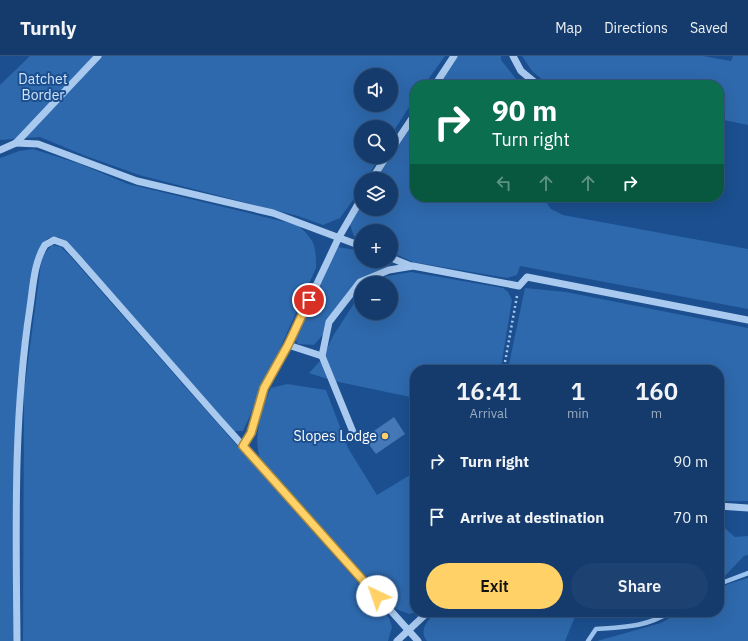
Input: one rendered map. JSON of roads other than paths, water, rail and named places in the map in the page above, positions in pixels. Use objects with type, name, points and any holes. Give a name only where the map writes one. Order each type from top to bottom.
[{"type":"lane","points":[[0,150],[16,143],[98,56]]},
{"type":"lane","points":[[437,80],[454,56]]},
{"type":"lane","points":[[513,56],[521,71],[532,80]]},
{"type":"lane","points":[[398,140],[410,122]]},
{"type":"lane","points":[[16,143],[38,144],[137,181],[273,213],[354,243]]},
{"type":"lane","points":[[243,446],[251,433],[264,388],[288,345],[339,237],[354,211]]},
{"type":"lane","points":[[17,641],[17,513],[22,369],[28,320],[41,251],[48,242],[60,241],[75,255],[243,446],[418,641]]},
{"type":"lane","points":[[398,261],[413,266],[519,286],[527,277],[748,320]]},
{"type":"lane","points":[[353,432],[322,356],[329,322],[360,282],[389,270],[413,266]]},
{"type":"lane","points":[[288,345],[322,356]]},
{"type":"lane","points":[[724,506],[748,508]]},
{"type":"lane","points":[[397,641],[422,617]]},
{"type":"waterway","points":[[724,582],[748,573]]},
{"type":"waterway","points":[[588,641],[596,629],[626,627],[652,621],[661,617]]},
{"type":"place","name":"Slopes Lodge","points":[[385,436]]},
{"type":"park label","name":"Datchet Border","points":[[43,88]]}]
